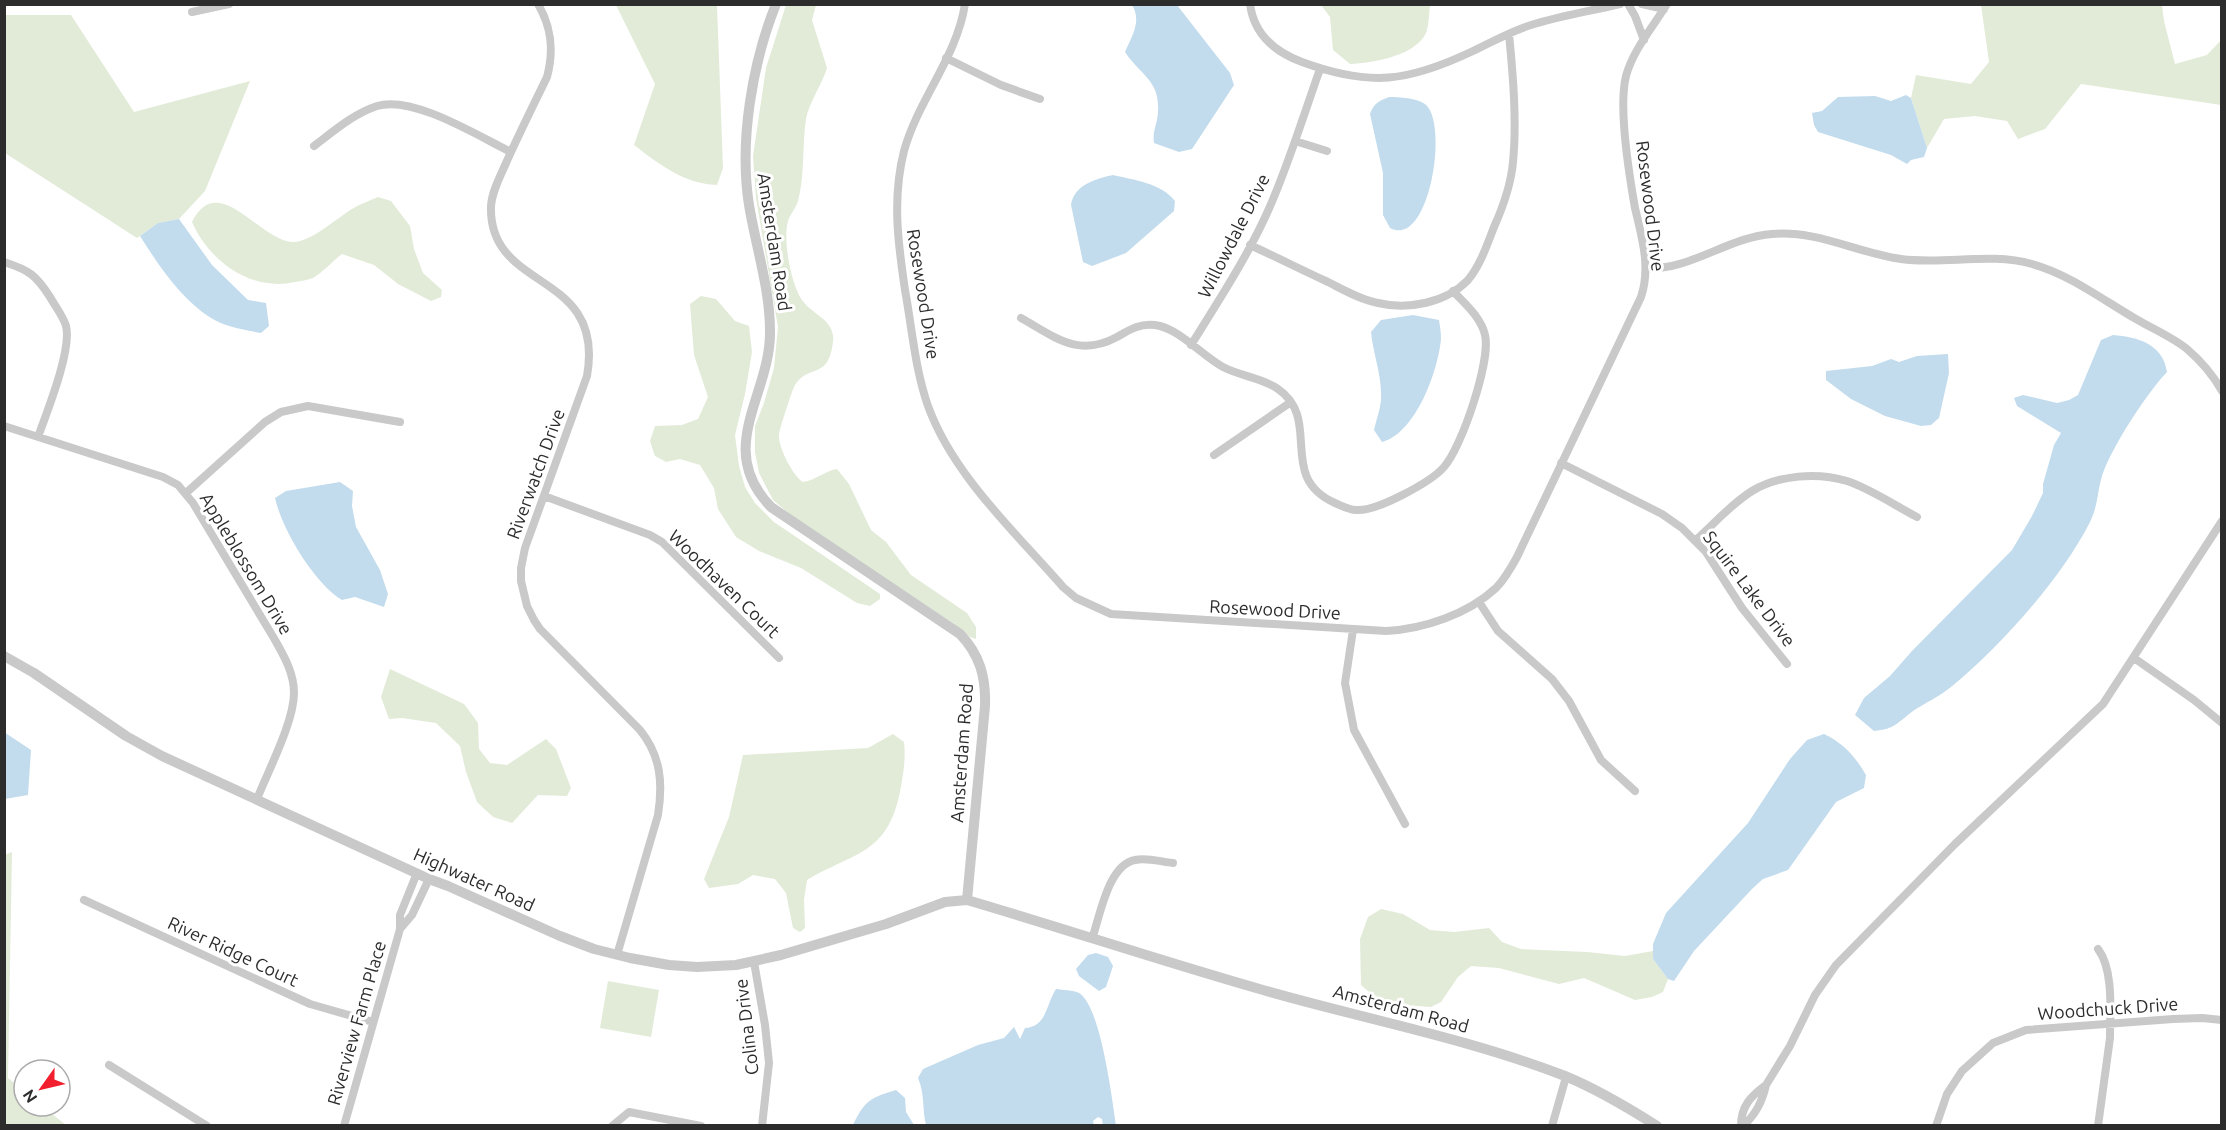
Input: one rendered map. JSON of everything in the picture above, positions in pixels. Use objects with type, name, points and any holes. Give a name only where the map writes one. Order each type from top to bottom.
[{"type":"street","points":[[192,12],[229,4]]},
{"type":"street","name":"Riverwatch Drive","points":[[538,4],[549,28],[552,45],[551,61],[547,77],[498,181],[491,206],[497,238],[514,263],[568,300],[581,317],[589,342],[587,376],[522,561],[521,581],[527,606],[540,629],[647,738],[660,770],[661,796],[658,815],[617,955]]},
{"type":"street","name":"Amsterdam Road","points":[[776,4],[759,55],[746,143],[745,171],[748,193],[770,311],[768,358],[747,429],[747,463],[751,480],[771,507],[960,634],[971,645],[978,658],[986,685],[967,900],[1264,991],[1451,1038],[1566,1077],[1615,1100],[1657,1125]]},
{"type":"street","name":"Rosewood Drive","points":[[965,4],[960,27],[917,116],[904,151],[897,192],[896,226],[914,344],[926,397],[946,444],[972,482],[1063,586],[1088,605],[1111,614],[1386,631],[1416,627],[1458,612],[1479,602],[1496,588],[1510,569],[1641,297],[1646,268],[1633,197],[1623,96],[1630,64],[1665,7]]},
{"type":"street","points":[[1250,4],[1255,24],[1268,43],[1287,57],[1341,75],[1380,78],[1405,76],[1430,70],[1530,25],[1620,4]]},
{"type":"street","points":[[1628,4],[1644,40]]},
{"type":"street","points":[[1642,4],[1665,7]]},
{"type":"street","points":[[1250,245],[1376,303],[1390,305],[1431,302],[1453,291],[1467,280],[1479,263],[1502,210],[1510,179],[1513,161],[1513,75],[1509,34]]},
{"type":"street","points":[[946,58],[1001,85],[1040,99]]},
{"type":"street","name":"Willowdale Drive","points":[[1191,345],[1250,245],[1270,206],[1320,69]]},
{"type":"street","points":[[314,146],[362,112],[380,105],[400,104],[423,109],[511,152]]},
{"type":"street","points":[[1295,141],[1327,151]]},
{"type":"street","points":[[1646,268],[1667,268],[1755,236],[1789,233],[1831,240],[1899,258],[2004,260],[2032,264],[2063,277],[2185,348],[2204,365],[2222,391]]},
{"type":"street","points":[[4,262],[31,272],[41,284],[66,327],[67,342],[64,356],[38,437]]},
{"type":"street","points":[[1021,318],[1062,341],[1077,346],[1101,344],[1135,327],[1153,324],[1166,327],[1221,367],[1279,389],[1291,402],[1298,415],[1306,477],[1314,489],[1329,501],[1351,510],[1364,510],[1427,481],[1444,467],[1456,449],[1487,350],[1481,323],[1453,291]]},
{"type":"street","points":[[1214,455],[1291,402]]},
{"type":"street","points":[[186,494],[265,422],[280,412],[308,406],[400,422]]},
{"type":"street","name":"Appleblossom Drive","points":[[4,426],[163,477],[178,485],[186,494],[279,647],[292,677],[294,693],[290,714],[257,800]]},
{"type":"street","name":"Squire Lake Drive","points":[[1561,463],[1662,514],[1696,540],[1747,615],[1786,664]]},
{"type":"street","points":[[1696,540],[1754,490],[1800,476],[1844,480],[1917,517]]},
{"type":"street","name":"Woodhaven Court","points":[[544,496],[650,535],[662,542],[779,658]]},
{"type":"street","points":[[1742,1125],[1752,1117],[1762,1102],[1767,1085],[1790,1046],[1815,995],[1836,965],[1955,844],[2086,723],[2103,704],[2222,521]]},
{"type":"street","points":[[1479,602],[1498,631],[1552,679],[1569,701],[1601,760],[1635,791]]},
{"type":"street","points":[[1353,630],[1345,683],[1354,730],[1405,824]]},
{"type":"street","name":"Highwater Road","points":[[4,656],[34,673],[126,736],[162,756],[429,879],[448,885],[571,941],[617,955],[669,965],[697,967],[736,965],[886,924],[945,902],[967,900]]},
{"type":"street","points":[[2134,658],[2194,700],[2222,723]]},
{"type":"street","points":[[1092,939],[1113,877],[1121,867],[1134,860],[1173,863]]},
{"type":"street","name":"Riverview Farm Place","points":[[344,1125],[400,929],[400,915],[417,873]]},
{"type":"street","name":"Riverview Farm Place","points":[[400,929],[412,915],[429,879]]},
{"type":"street","name":"River Ridge Court","points":[[84,900],[310,1004],[373,1022]]},
{"type":"street","points":[[2098,949],[2105,958],[2110,1023],[2098,1125]]},
{"type":"street","name":"Colina Drive","points":[[753,962],[765,1025],[769,1063],[762,1125]]},
{"type":"street","name":"Woodchuck Drive","points":[[1936,1125],[1953,1082],[1962,1071],[1993,1043],[2026,1029],[2202,1018],[2222,1020]]},
{"type":"street","points":[[109,1065],[207,1125]]},
{"type":"street","points":[[1552,1125],[1566,1077]]},
{"type":"street","points":[[612,1125],[629,1112],[701,1125]]},
{"type":"green space","points":[[616,5],[717,5],[723,168],[717,185],[694,181],[672,172],[634,145],[655,84]]},
{"type":"green space","points":[[786,5],[816,5],[812,20],[827,68],[806,119],[800,191],[787,229],[788,257],[798,293],[808,306],[826,321],[833,334],[833,342],[827,362],[805,375],[794,387],[779,435],[781,447],[791,468],[803,482],[837,469],[849,484],[871,530],[886,542],[911,575],[967,613],[976,627],[976,639],[799,522],[773,500],[759,473],[755,452],[755,426],[774,368],[778,327],[756,198],[753,156],[766,68]]},
{"type":"green space","points":[[1321,5],[1430,5],[1426,33],[1413,47],[1381,60],[1350,64],[1333,50],[1330,17]]},
{"type":"green space","points":[[1981,5],[2162,5],[2175,64],[2207,55],[2221,40],[2221,105],[2081,84],[2045,129],[2018,139],[2007,121],[1975,116],[1944,119],[1927,148],[1911,98],[1916,75],[1971,84],[1989,62]]},
{"type":"green space","points":[[4,15],[71,15],[134,112],[250,81],[205,191],[179,219],[158,223],[137,238],[5,153]]},
{"type":"green space","points":[[378,197],[391,201],[410,226],[414,249],[423,273],[442,290],[441,297],[431,301],[398,284],[374,265],[342,254],[313,278],[279,284],[248,278],[220,261],[209,249],[192,222],[202,208],[214,203],[226,205],[266,231],[292,242],[307,239],[355,207]]},
{"type":"green space","points":[[701,296],[716,299],[735,321],[749,326],[752,352],[735,435],[739,466],[745,487],[755,503],[774,522],[880,594],[880,599],[870,606],[857,603],[801,568],[759,551],[736,537],[718,509],[714,488],[700,465],[680,459],[666,462],[655,456],[650,441],[655,426],[682,425],[698,419],[708,397],[694,355],[690,304]]},
{"type":"green space","points":[[390,669],[464,704],[478,723],[479,749],[490,763],[507,765],[546,739],[556,749],[571,788],[567,796],[538,795],[512,823],[493,817],[477,802],[466,772],[460,746],[436,723],[402,718],[389,719],[381,697]]},
{"type":"green space","points":[[893,734],[904,742],[905,755],[900,792],[894,813],[887,828],[866,849],[807,880],[804,900],[805,928],[800,932],[793,928],[786,893],[775,879],[753,875],[738,884],[709,888],[704,879],[729,817],[743,755],[868,748]]},
{"type":"green space","points":[[12,852],[8,1078],[12,1081],[12,1118],[57,1118],[66,1125],[5,1125],[4,855]]},
{"type":"green space","points":[[1381,909],[1403,914],[1430,930],[1454,932],[1489,928],[1502,942],[1521,949],[1625,956],[1653,951],[1653,959],[1668,979],[1663,992],[1635,1000],[1584,978],[1559,984],[1499,968],[1471,966],[1458,977],[1441,1002],[1431,1007],[1403,1005],[1375,997],[1361,985],[1360,939],[1368,917]]},
{"type":"green space","points":[[608,981],[659,990],[651,1037],[600,1028]]},
{"type":"water","points":[[1132,5],[1177,5],[1230,73],[1234,85],[1192,149],[1179,152],[1154,143],[1158,111],[1156,92],[1148,78],[1125,52],[1136,23]]},
{"type":"water","points":[[1906,95],[1911,98],[1927,148],[1924,157],[1911,160],[1907,164],[1891,155],[1818,132],[1814,125],[1812,113],[1822,111],[1838,97],[1875,96],[1891,101]]},
{"type":"water","points":[[1389,97],[1413,99],[1425,104],[1432,115],[1435,134],[1432,180],[1425,202],[1416,220],[1404,229],[1390,228],[1383,215],[1383,173],[1370,114],[1377,103]]},
{"type":"water","points":[[1113,175],[1147,183],[1162,190],[1175,201],[1174,211],[1126,253],[1092,266],[1083,262],[1071,205],[1076,192],[1086,184]]},
{"type":"water","points":[[179,219],[212,265],[248,300],[266,303],[269,326],[261,333],[229,326],[211,318],[180,292],[163,270],[140,236],[158,223]]},
{"type":"water","points":[[1413,315],[1439,320],[1441,339],[1439,352],[1430,383],[1415,414],[1405,427],[1382,442],[1374,430],[1380,406],[1381,389],[1371,332],[1381,320]]},
{"type":"water","points":[[2113,335],[2140,340],[2148,344],[2165,362],[2167,372],[2140,407],[2113,451],[2102,476],[2092,518],[2077,545],[2028,612],[1970,671],[1947,690],[1895,725],[1874,731],[1855,715],[1864,698],[1890,676],[2012,550],[2043,493],[2043,484],[2054,445],[2061,433],[2017,406],[2014,398],[2023,395],[2057,403],[2078,395],[2101,340]]},
{"type":"water","points":[[1948,354],[1949,373],[1939,418],[1931,425],[1921,426],[1885,416],[1851,399],[1826,380],[1826,371],[1872,366],[1891,359],[1899,362],[1917,356]]},
{"type":"water","points":[[340,482],[353,491],[352,506],[356,527],[380,570],[388,594],[384,607],[355,597],[342,600],[321,582],[292,540],[279,511],[275,498],[286,491]]},
{"type":"water","points":[[4,732],[31,750],[28,795],[5,799]]},
{"type":"water","points":[[1824,734],[1843,746],[1857,762],[1866,775],[1864,788],[1836,802],[1788,870],[1763,879],[1694,951],[1674,981],[1668,979],[1653,959],[1653,944],[1666,913],[1748,823],[1790,759],[1807,740]]},
{"type":"water","points":[[1096,953],[1108,957],[1113,966],[1106,987],[1099,991],[1079,976],[1076,969],[1088,955]]},
{"type":"water","points":[[1056,989],[1079,993],[1087,1001],[1094,1016],[1104,1054],[1116,1125],[1103,1125],[1102,1119],[1098,1117],[1093,1121],[1094,1126],[926,1125],[922,1090],[918,1078],[923,1069],[978,1045],[1004,1038],[1014,1027],[1020,1039],[1025,1028],[1038,1024],[1042,1019]]},
{"type":"water","points":[[896,1090],[905,1098],[906,1112],[914,1125],[853,1125],[869,1101]]}]
